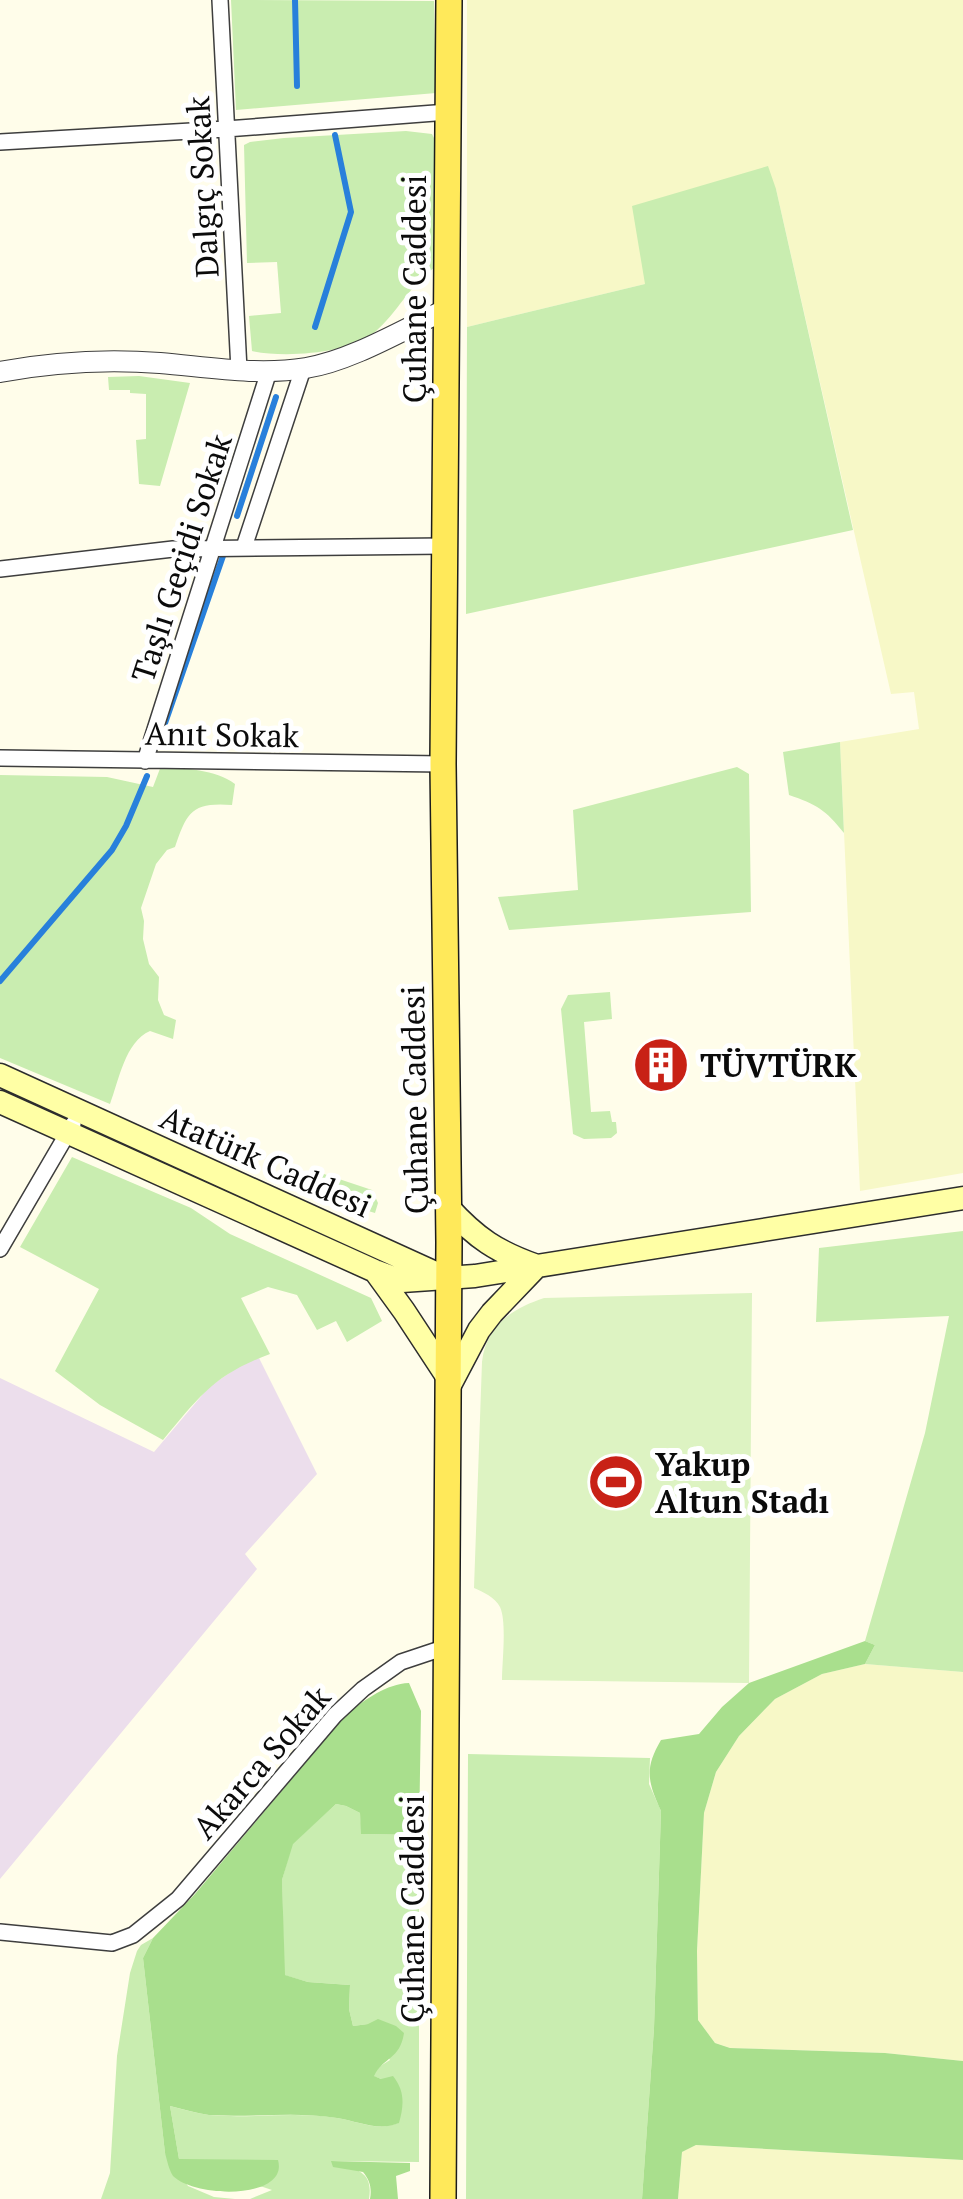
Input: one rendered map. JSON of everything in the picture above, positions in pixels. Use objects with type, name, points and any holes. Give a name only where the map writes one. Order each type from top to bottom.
[{"type":"main road","name":"Çuhane Caddesi","points":[[443,2199],[448,1207],[443,764],[449,0]]},
{"type":"main road","name":"Atatürk Caddesi","points":[[0,1075],[74,1122],[374,1271],[402,1280],[447,1278]]},
{"type":"main road","name":"Atatürk Caddesi","points":[[0,1102],[74,1122],[447,1278]]},
{"type":"main road","points":[[447,1278],[963,1198]]},
{"type":"main road","points":[[448,1207],[478,1238],[496,1250],[537,1266]]},
{"type":"main road","points":[[374,1271],[404,1311],[448,1384],[492,1312],[537,1266]]},
{"type":"street","name":"Dalgıç Sokak","points":[[220,0],[239,370]]},
{"type":"street","points":[[0,142],[448,112]]},
{"type":"street","points":[[0,372],[52,364],[118,361],[239,370],[303,369],[337,360],[446,308]]},
{"type":"street","points":[[244,547],[303,369]]},
{"type":"street","name":"Taşlı Geçidi Sokak","points":[[145,762],[269,371]]},
{"type":"street","points":[[0,569],[173,548],[445,546]]},
{"type":"street","name":"Anıt Sokak","points":[[0,758],[443,764]]},
{"type":"street","points":[[0,1249],[74,1122]]},
{"type":"street","name":"Akarca Sokak","points":[[0,1932],[112,1943],[132,1936],[178,1899],[335,1716],[363,1689],[401,1662],[446,1647]]},
{"type":"shaded area","points":[[259,1358],[317,1474],[245,1554],[257,1569],[0,1879],[0,1378],[154,1452],[209,1387],[244,1363]]},
{"type":"green space","points":[[231,0],[434,1],[436,93],[236,110]]},
{"type":"green space","points":[[467,0],[963,0],[963,1173],[860,1191],[840,742],[919,729],[914,692],[891,694],[776,189],[645,284],[467,327]]},
{"type":"green space","points":[[406,131],[432,134],[435,140],[434,268],[364,339],[316,352],[252,351],[249,316],[281,313],[277,262],[247,263],[244,145],[284,138]]},
{"type":"green space","points":[[768,166],[853,530],[466,614],[467,327],[645,284],[632,206]]},
{"type":"green space","points":[[139,376],[190,383],[160,486],[139,484],[136,440],[146,439],[146,394],[109,390],[108,377]]},
{"type":"green space","points":[[840,742],[844,833],[820,809],[789,795],[783,752]]},
{"type":"green space","points":[[161,766],[200,770],[227,779],[235,784],[232,805],[208,805],[193,812],[175,847],[167,850],[156,864],[141,908],[143,939],[149,964],[159,977],[158,1000],[164,1015],[176,1020],[173,1039],[150,1031],[141,1036],[124,1063],[110,1104],[0,1058],[0,775],[107,777],[153,787]]},
{"type":"green space","points":[[737,767],[749,774],[751,912],[509,930],[498,897],[578,890],[573,810]]},
{"type":"green space","points":[[610,992],[612,1019],[584,1022],[591,1112],[610,1111],[617,1133],[611,1138],[584,1139],[573,1134],[561,1009],[568,995]]},
{"type":"green space","points":[[72,1157],[191,1208],[230,1234],[371,1298],[382,1321],[347,1342],[336,1321],[317,1330],[297,1295],[268,1287],[241,1298],[270,1354],[235,1370],[209,1388],[163,1440],[100,1405],[55,1371],[99,1289],[20,1247]]},
{"type":"green space","points":[[321,1173],[372,1190],[378,1203],[375,1213],[299,1190],[303,1177]]},
{"type":"green space","points":[[963,1231],[963,1672],[865,1664],[875,1645],[865,1641],[925,1433],[949,1316],[816,1322],[819,1248]]},
{"type":"green space","name":"Yakup Altun Stadı","points":[[752,1293],[749,1683],[502,1680],[504,1632],[500,1607],[474,1588],[482,1362],[489,1338],[511,1314],[544,1298]]},
{"type":"green space","points":[[865,1641],[875,1645],[865,1664],[822,1674],[775,1699],[739,1736],[716,1772],[704,1813],[698,2020],[715,2043],[730,2048],[885,2053],[963,2061],[963,2160],[696,2145],[682,2152],[678,2199],[642,2199],[654,2028],[661,1811],[650,1776],[652,1759],[661,1740],[699,1734],[749,1683]]},
{"type":"green space","points":[[865,1664],[963,1672],[963,2061],[885,2053],[730,2048],[715,2043],[698,2020],[704,1813],[716,1772],[739,1736],[775,1699],[822,1674]]},
{"type":"green space","points":[[409,1683],[421,1711],[419,1835],[361,1834],[360,1813],[336,1804],[293,1844],[282,1880],[285,1975],[308,1982],[350,1985],[353,2026],[378,2019],[404,2033],[399,2048],[374,2076],[393,2076],[400,2087],[399,2123],[376,2126],[321,2116],[209,2115],[170,2106],[179,2159],[278,2160],[278,2173],[256,2188],[220,2191],[185,2184],[173,2176],[165,2153],[143,1958],[153,1938],[195,1894],[348,1712],[385,1689]]},
{"type":"green space","points":[[468,1754],[650,1758],[649,1784],[661,1811],[654,2028],[642,2199],[466,2199]]},
{"type":"green space","points":[[336,1804],[360,1813],[362,1834],[419,1835],[419,2162],[332,2161],[365,2176],[369,2199],[250,2199],[272,2190],[179,2159],[170,2106],[209,2115],[321,2116],[375,2126],[398,2123],[381,2079],[373,2076],[377,2068],[390,2060],[368,2024],[353,2026],[350,1985],[308,1982],[284,1975],[282,1880],[292,1844]]},
{"type":"green space","points":[[153,1938],[143,1958],[165,2153],[188,2186],[214,2197],[235,2199],[101,2199],[110,2173],[117,2056],[130,1973],[137,1951]]},
{"type":"green space","points":[[696,2145],[963,2160],[963,2199],[678,2199],[682,2152]]},
{"type":"green space","points":[[331,2161],[410,2163],[410,2171],[396,2176],[398,2199],[370,2199],[370,2185],[363,2172],[333,2167]]},
{"type":"waterway","points":[[295,0],[297,86]]},
{"type":"waterway","points":[[315,327],[351,212],[335,135]]},
{"type":"waterway","points":[[237,516],[276,397]]},
{"type":"waterway","points":[[164,726],[223,556]]},
{"type":"waterway","points":[[0,981],[112,850],[147,776]]},
{"type":"place","name":"TÜVTÜRK","points":[[661,1065]]},
{"type":"place","name":"Yakup Altun Stadı","points":[[616,1482]]}]
